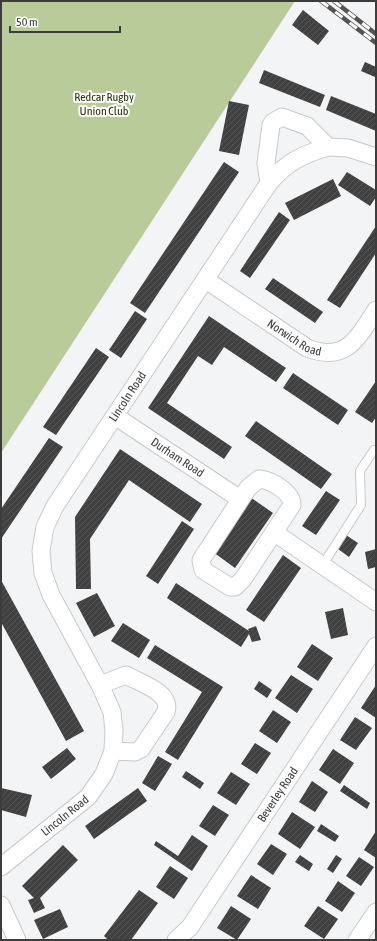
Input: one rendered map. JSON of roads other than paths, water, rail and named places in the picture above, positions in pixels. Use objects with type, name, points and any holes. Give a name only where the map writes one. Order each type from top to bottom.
[{"type":"street","points":[[269,183],[266,163],[274,122],[282,117],[286,117],[307,126],[328,148]]},
{"type":"street","name":"Lincoln Road","points":[[1,867],[88,797],[104,774],[113,751],[114,730],[112,712],[100,685],[51,595],[43,573],[41,551],[45,527],[54,506],[206,280],[269,183],[282,168],[295,159],[311,152],[328,148],[348,148],[376,157]]},
{"type":"street","name":"Norwich Road","points":[[206,280],[307,348],[328,354],[338,352],[349,347],[376,310]]},
{"type":"street","name":"Durham Road","points":[[115,416],[240,499]]},
{"type":"street","points":[[259,479],[266,480],[288,494],[292,500],[292,505],[275,533],[243,579],[235,587],[225,586],[203,570],[201,560],[205,553],[248,488],[259,479]]},
{"type":"street","points":[[275,533],[376,602]]},
{"type":"street","name":"Beverley Road","points":[[176,940],[190,927],[376,646]]},
{"type":"street","points":[[100,685],[126,675],[163,696],[168,706],[166,712],[141,749],[135,752],[113,751]]},
{"type":"street","points":[[1,905],[17,940]]},
{"type":"street","points":[[357,940],[376,912]]},
{"type":"lane","points":[[322,566],[361,505],[360,471],[374,450]]},
{"type":"railway","points":[[321,1],[376,43]]},
{"type":"railway","points":[[334,1],[376,34]]},
{"type":"park label","name":"Redcar Rugby Union Club","points":[[104,104]]}]
